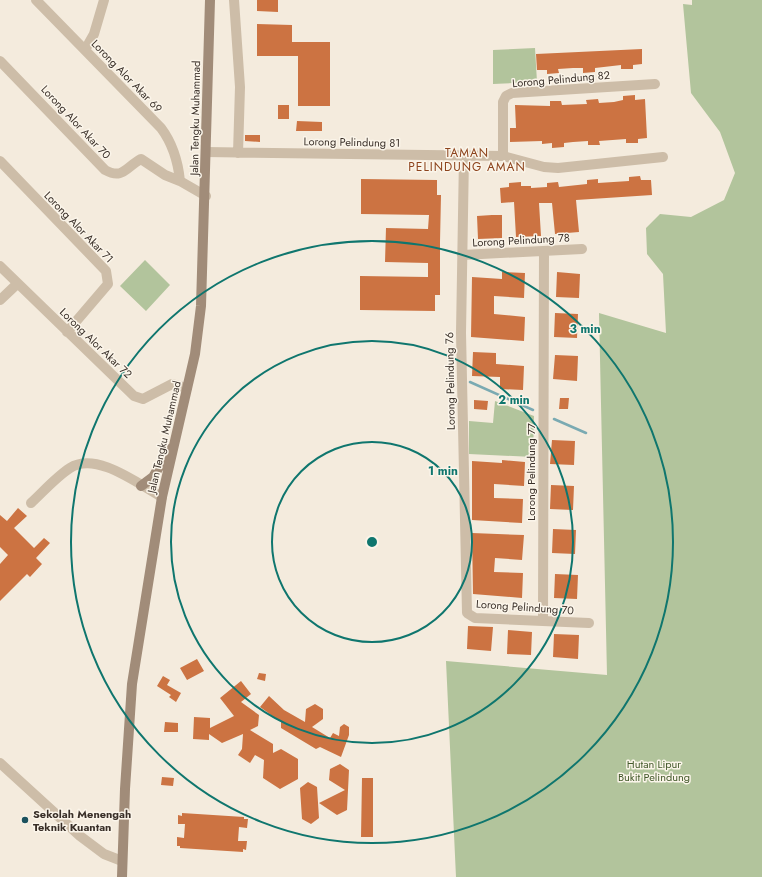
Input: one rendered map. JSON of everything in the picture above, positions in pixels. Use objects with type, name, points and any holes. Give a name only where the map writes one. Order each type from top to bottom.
[{"type":"main road","name":"Jalan Tengku Muhammad","points":[[122,877],[130,707],[162,497],[195,354],[201,306],[206,196],[210,0]]},
{"type":"main road","points":[[141,486],[153,477],[175,440]]},
{"type":"street","name":"Lorong Alor Akar 69","points":[[36,0],[168,137],[178,164],[180,181]]},
{"type":"street","points":[[85,50],[94,34],[104,0]]},
{"type":"street","points":[[234,0],[240,87],[238,153]]},
{"type":"street","name":"Lorong Alor Akar 70","points":[[0,61],[105,170],[116,175],[122,173],[141,159],[165,175],[180,181]]},
{"type":"street","name":"Lorong Pelindung 82","points":[[503,156],[503,102],[506,96],[512,93],[655,84]]},
{"type":"street","name":"Lorong Pelindung 81","points":[[206,152],[503,156],[544,168],[558,168],[663,157]]},
{"type":"street","name":"Lorong Pelindung 76","points":[[464,156],[461,333],[466,607]]},
{"type":"street","name":"Lorong Alor Akar 71","points":[[0,161],[106,272],[108,278],[105,288],[67,332]]},
{"type":"street","points":[[180,181],[206,196]]},
{"type":"street","name":"Lorong Pelindung 78","points":[[462,255],[582,249]]},
{"type":"street","name":"Lorong Pelindung 77","points":[[543,621],[544,251]]},
{"type":"street","name":"Lorong Alor Akar 72","points":[[0,266],[67,332],[138,398],[143,399],[148,397],[172,384],[187,388]]},
{"type":"street","points":[[0,300],[17,284]]},
{"type":"street","points":[[31,503],[69,468],[87,462],[95,462],[109,468],[162,497]]},
{"type":"street","name":"Lorong Pelindung 70","points":[[466,607],[467,613],[475,618],[589,623]]},
{"type":"street","points":[[0,763],[80,836],[104,854],[122,861]]},
{"type":"green space","name":"Hutan Lipur Bukit Pelindung","points":[[692,0],[762,0],[762,877],[456,877],[446,661],[607,675],[599,313],[666,333],[663,274],[647,254],[646,228],[660,214],[691,217],[724,200],[735,173],[720,132],[691,93],[683,4],[692,5]]},
{"type":"green space","points":[[535,48],[537,82],[493,84],[493,50]]},
{"type":"green space","points":[[145,260],[170,285],[146,311],[120,286]]},
{"type":"green space","points":[[495,401],[534,416],[533,457],[469,454],[469,421],[493,423]]},
{"type":"building","points":[[257,0],[278,0],[278,12],[257,11]]},
{"type":"building","points":[[257,24],[292,25],[292,42],[330,42],[330,106],[298,106],[298,56],[257,56]]},
{"type":"building","points":[[642,49],[642,64],[633,65],[633,69],[621,69],[621,65],[595,68],[595,72],[583,73],[583,68],[558,69],[559,73],[547,74],[547,70],[537,70],[536,54]]},
{"type":"building","points":[[635,95],[635,100],[645,99],[647,138],[638,139],[638,143],[626,143],[626,139],[599,141],[600,145],[588,145],[588,141],[564,143],[564,147],[552,148],[552,143],[542,144],[542,141],[510,142],[510,128],[516,128],[515,105],[550,106],[550,101],[561,101],[562,105],[587,104],[586,100],[598,99],[599,103],[614,102],[623,100],[623,96]]},
{"type":"building","points":[[278,105],[289,105],[289,119],[278,119]]},
{"type":"building","points":[[297,121],[322,122],[322,131],[296,131]]},
{"type":"building","points":[[245,135],[260,135],[260,142],[245,141]]},
{"type":"building","points":[[640,176],[641,180],[651,180],[652,195],[576,200],[579,232],[555,234],[552,203],[539,203],[541,236],[516,237],[514,202],[501,203],[500,188],[509,187],[509,183],[521,182],[521,186],[531,186],[531,188],[547,187],[547,183],[558,182],[559,187],[587,184],[587,180],[598,179],[598,183],[629,181],[629,177]]},
{"type":"building","points":[[361,179],[437,180],[437,195],[441,195],[440,295],[435,295],[435,311],[360,310],[360,276],[428,277],[428,263],[385,262],[386,228],[428,229],[429,215],[361,214]]},
{"type":"building","points":[[502,215],[502,238],[478,239],[477,216]]},
{"type":"building","points":[[502,272],[525,273],[524,298],[494,296],[494,314],[525,317],[524,341],[471,337],[472,277],[502,279]]},
{"type":"building","points":[[557,272],[580,274],[579,298],[556,297]]},
{"type":"building","points":[[555,313],[578,314],[577,338],[554,337]]},
{"type":"building","points":[[473,352],[496,353],[496,364],[524,366],[523,390],[500,389],[500,377],[472,376]]},
{"type":"building","points":[[555,355],[578,356],[577,381],[553,379]]},
{"type":"building","points":[[560,398],[569,398],[568,409],[559,409]]},
{"type":"building","points":[[474,400],[488,401],[487,410],[474,409]]},
{"type":"building","points":[[552,440],[575,441],[574,465],[550,464]]},
{"type":"building","points":[[502,460],[525,462],[524,486],[494,484],[494,498],[523,499],[522,523],[472,520],[472,461],[502,463]]},
{"type":"building","points":[[551,485],[574,486],[573,510],[550,509]]},
{"type":"building","points":[[18,508],[27,516],[14,528],[34,548],[44,538],[50,543],[36,558],[42,564],[30,577],[27,574],[0,601],[0,564],[8,555],[0,547],[0,515],[7,521]]},
{"type":"building","points":[[553,529],[576,530],[575,554],[552,553]]},
{"type":"building","points":[[472,533],[524,535],[522,560],[495,558],[494,572],[523,573],[522,598],[473,594]]},
{"type":"building","points":[[555,574],[578,575],[577,599],[554,598]]},
{"type":"building","points":[[468,626],[493,627],[491,651],[467,649]]},
{"type":"building","points":[[508,630],[532,632],[531,655],[507,654]]},
{"type":"building","points":[[554,634],[579,635],[578,659],[553,657]]},
{"type":"building","points":[[197,659],[204,671],[187,680],[180,668]]},
{"type":"building","points":[[259,673],[266,674],[265,681],[257,679]]},
{"type":"building","points":[[163,676],[170,680],[167,685],[181,693],[176,702],[169,697],[171,695],[157,686]]},
{"type":"building","points":[[241,681],[251,694],[241,702],[259,715],[258,726],[250,730],[273,744],[273,753],[281,749],[298,759],[298,779],[280,789],[263,778],[264,760],[255,755],[250,763],[238,755],[242,749],[243,734],[222,743],[209,734],[209,740],[193,739],[194,717],[210,718],[210,728],[234,716],[220,698]]},
{"type":"building","points":[[269,696],[284,710],[305,722],[306,709],[315,704],[323,709],[323,719],[312,727],[330,738],[333,733],[339,736],[340,727],[344,724],[349,727],[349,735],[341,757],[320,747],[316,749],[281,728],[281,722],[260,707]]},
{"type":"building","points":[[165,722],[178,723],[178,732],[164,732]]},
{"type":"building","points":[[340,764],[349,770],[347,810],[337,815],[319,803],[345,790],[329,780],[330,769]]},
{"type":"building","points":[[162,777],[174,778],[173,786],[161,785]]},
{"type":"building","points":[[362,778],[373,778],[373,837],[361,837]]},
{"type":"building","points":[[308,782],[317,787],[319,818],[311,824],[302,819],[300,788]]},
{"type":"building","points":[[182,813],[244,817],[244,819],[248,819],[247,828],[239,827],[238,841],[247,841],[246,850],[243,849],[243,852],[180,848],[180,846],[177,846],[177,837],[184,838],[185,824],[178,824],[178,815],[182,816]]},
{"type":"waterway","points":[[470,382],[533,410]]},
{"type":"waterway","points":[[554,419],[586,433]]},
{"type":"place","name":"Sekolah Menengah Teknik Kuantan","points":[[25,820]]},
{"type":"district","name":"TAMAN PELINDUNG AMAN","points":[[467,160]]}]
